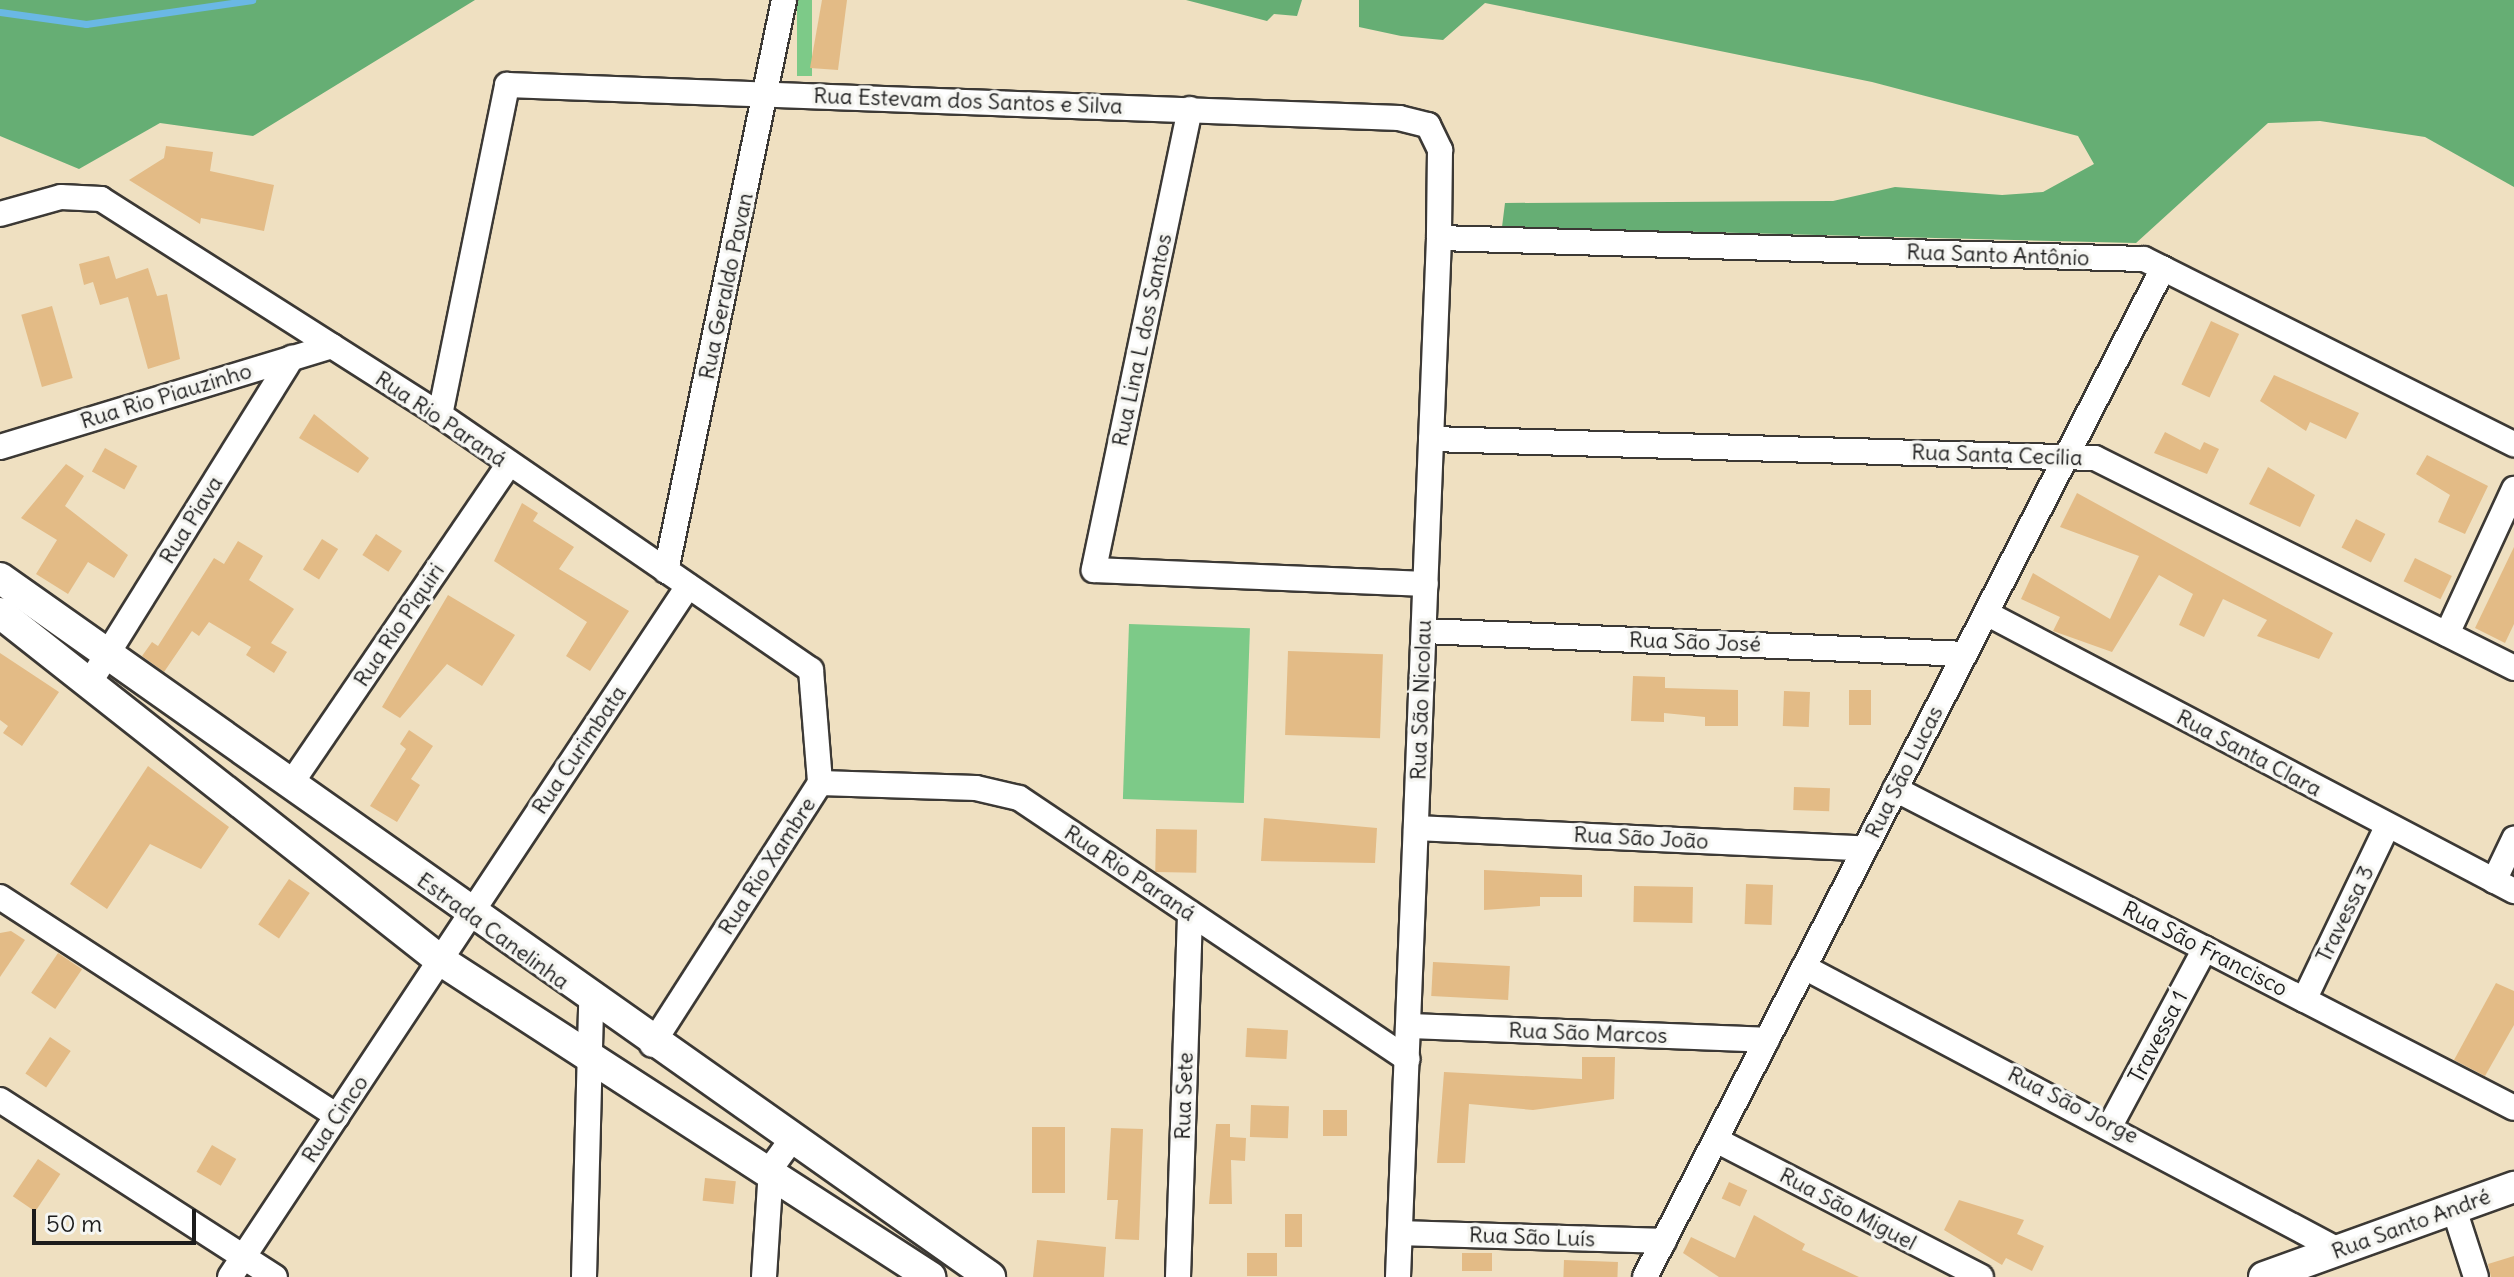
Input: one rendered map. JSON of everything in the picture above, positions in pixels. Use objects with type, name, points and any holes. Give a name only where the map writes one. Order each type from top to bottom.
[{"type":"street","name":"Rua Geraldo Pavan","points":[[666,571],[784,0]]},
{"type":"street","name":"Rua Estevam dos Santos e Silva","points":[[440,415],[507,85],[1190,109],[1428,125]]},
{"type":"street","name":"Rua Lina L dos Santos","points":[[1190,109],[1094,570],[1426,584]]},
{"type":"street","name":"Rua São Nicolau","points":[[1398,1277],[1439,238],[1440,150],[1428,125]]},
{"type":"street","name":"Rua Rio Paraná","points":[[0,214],[61,197],[101,199],[440,415],[508,465],[811,670]]},
{"type":"street","name":"Rua Santo Antônio","points":[[1439,238],[2144,259],[2514,444]]},
{"type":"street","name":"Rua São Lucas","points":[[1645,1277],[2163,268]]},
{"type":"street","name":"Rua Rio Piauzinho","points":[[0,447],[332,346]]},
{"type":"street","name":"Rua Piava","points":[[90,682],[292,358]]},
{"type":"street","name":"Rua Santa Cecília","points":[[1431,439],[2095,458],[2514,668]]},
{"type":"street","name":"Rua Rio Piquiri","points":[[290,785],[508,465]]},
{"type":"street","points":[[2447,634],[2514,489]]},
{"type":"street","name":"Estrada Canelinha","points":[[0,578],[652,1045],[990,1277]]},
{"type":"street","name":"Rua Curimbata","points":[[440,960],[688,586]]},
{"type":"street","name":"Rua Santa Clara","points":[[1986,613],[2504,886]]},
{"type":"street","points":[[0,615],[90,682],[440,960],[593,1063],[771,1168],[930,1277]]},
{"type":"street","name":"Rua São José","points":[[1424,631],[1965,654]]},
{"type":"street","name":"Rua Rio Xambre","points":[[652,1045],[820,783],[811,670]]},
{"type":"street","name":"Rua Rio Paraná","points":[[820,783],[1009,795],[1408,1059]]},
{"type":"street","name":"Rua São Francisco","points":[[1895,789],[2514,1108]]},
{"type":"street","name":"Travessa 3","points":[[2304,1000],[2387,827]]},
{"type":"street","name":"Rua São João","points":[[1416,828],[1865,848]]},
{"type":"street","points":[[2504,886],[2514,839]]},
{"type":"street","points":[[0,897],[337,1116]]},
{"type":"street","name":"Rua Sete","points":[[1178,1277],[1190,915]]},
{"type":"street","name":"Travessa 1","points":[[2111,1124],[2205,949]]},
{"type":"street","name":"Rua Cinco","points":[[237,1267],[440,960]]},
{"type":"street","name":"Rua São Jorge","points":[[1804,967],[2111,1124],[2338,1250]]},
{"type":"street","points":[[584,1277],[593,1063],[591,1001]]},
{"type":"street","name":"Rua São Marcos","points":[[1409,1026],[1767,1040]]},
{"type":"street","points":[[0,1100],[237,1267],[275,1277]]},
{"type":"street","name":"Rua São Miguel","points":[[1716,1140],[1981,1277]]},
{"type":"street","points":[[764,1277],[771,1168],[790,1142]]},
{"type":"street","name":"Rua Santo André","points":[[2264,1277],[2514,1187]]},
{"type":"street","points":[[2454,1209],[2476,1277]]},
{"type":"street","name":"Rua São Luís","points":[[1401,1233],[1664,1241]]},
{"type":"green space","points":[[0,0],[475,0],[253,136],[160,123],[79,169],[0,136]]},
{"type":"green space","points":[[797,0],[812,0],[812,76],[797,76]]},
{"type":"green space","points":[[1186,0],[1302,0],[1297,16],[1274,14],[1267,21]]},
{"type":"green space","points":[[1359,0],[2514,0],[2514,187],[2425,137],[2320,121],[2268,123],[2136,243],[1502,227],[1505,203],[1833,201],[1895,187],[2002,195],[2043,192],[2094,164],[2078,136],[1872,82],[1485,3],[1443,40],[1401,36],[1359,27]]},
{"type":"green space","points":[[1129,624],[1250,628],[1244,803],[1123,799]]},
{"type":"building","points":[[822,0],[847,0],[838,70],[810,68]]},
{"type":"building","points":[[166,146],[213,152],[210,171],[274,185],[264,231],[201,218],[200,224],[129,180],[164,158]]},
{"type":"building","points":[[109,256],[116,279],[148,268],[157,296],[167,294],[180,359],[148,369],[128,297],[100,305],[93,282],[84,285],[79,264]]},
{"type":"building","points":[[52,306],[73,378],[42,387],[21,315]]},
{"type":"building","points":[[2211,321],[2239,334],[2210,398],[2181,384]]},
{"type":"building","points":[[2274,375],[2359,413],[2346,439],[2310,422],[2306,431],[2260,401]]},
{"type":"building","points":[[314,414],[369,458],[358,473],[299,438]]},
{"type":"building","points":[[2165,432],[2200,450],[2204,442],[2219,449],[2207,474],[2154,453]]},
{"type":"building","points":[[105,448],[137,466],[124,490],[92,472]]},
{"type":"building","points":[[2427,455],[2488,486],[2465,534],[2438,522],[2450,495],[2416,474]]},
{"type":"building","points":[[66,464],[84,476],[65,506],[128,555],[114,578],[88,562],[68,594],[36,574],[57,540],[21,518]]},
{"type":"building","points":[[2268,467],[2315,495],[2300,527],[2249,504]]},
{"type":"building","points":[[2077,493],[2333,633],[2319,659],[2257,636],[2267,620],[2223,599],[2204,637],[2179,625],[2193,594],[2159,575],[2112,652],[2053,631],[2060,617],[2021,599],[2033,573],[2110,619],[2139,556],[2060,527]]},
{"type":"building","points":[[522,503],[538,513],[533,521],[574,547],[559,569],[629,611],[590,671],[566,656],[587,622],[494,561]]},
{"type":"building","points":[[2356,519],[2385,534],[2371,562],[2341,548]]},
{"type":"building","points":[[376,534],[402,551],[388,572],[362,555]]},
{"type":"building","points":[[322,539],[338,549],[319,580],[303,570]]},
{"type":"building","points":[[238,541],[263,556],[249,580],[294,609],[271,643],[287,652],[274,673],[246,655],[251,647],[209,622],[199,636],[192,631],[164,672],[142,656],[152,642],[158,646],[214,558],[224,564]]},
{"type":"building","points":[[2514,547],[2514,624],[2505,643],[2475,628]]},
{"type":"building","points":[[2415,558],[2452,576],[2440,599],[2404,581]]},
{"type":"building","points":[[448,595],[515,635],[482,686],[447,664],[400,718],[382,707]]},
{"type":"building","points":[[1288,651],[1383,654],[1380,738],[1285,735]]},
{"type":"building","points":[[0,653],[59,692],[22,746],[3,733],[8,726],[0,720]]},
{"type":"building","points":[[1633,676],[1665,677],[1665,688],[1738,690],[1738,726],[1705,726],[1705,717],[1664,713],[1664,722],[1631,721]]},
{"type":"building","points":[[1849,690],[1871,690],[1871,725],[1849,725]]},
{"type":"building","points":[[1784,691],[1810,692],[1809,727],[1783,726]]},
{"type":"building","points":[[409,730],[433,746],[411,779],[420,785],[397,822],[370,806],[406,749],[400,744]]},
{"type":"building","points":[[148,766],[229,827],[201,869],[150,844],[107,909],[70,884]]},
{"type":"building","points":[[1794,787],[1830,788],[1829,811],[1793,810]]},
{"type":"building","points":[[1264,818],[1377,828],[1375,863],[1261,861]]},
{"type":"building","points":[[1156,829],[1197,830],[1196,873],[1155,872]]},
{"type":"building","points":[[1484,870],[1582,875],[1582,897],[1540,897],[1540,906],[1484,910]]},
{"type":"building","points":[[289,879],[310,893],[279,939],[258,925]]},
{"type":"building","points":[[1746,884],[1773,885],[1772,925],[1745,924]]},
{"type":"building","points":[[1634,886],[1693,887],[1692,923],[1633,922]]},
{"type":"building","points":[[11,931],[25,940],[0,977],[0,933]]},
{"type":"building","points":[[58,953],[82,969],[55,1009],[31,993]]},
{"type":"building","points":[[1433,962],[1510,966],[1508,1000],[1431,996]]},
{"type":"building","points":[[2496,983],[2514,991],[2514,1025],[2485,1076],[2454,1060]]},
{"type":"building","points":[[1247,1028],[1288,1030],[1286,1059],[1245,1057]]},
{"type":"building","points":[[50,1037],[71,1051],[46,1087],[25,1073]]},
{"type":"building","points":[[1582,1057],[1615,1057],[1614,1099],[1533,1110],[1469,1104],[1465,1163],[1437,1163],[1444,1072],[1582,1079]]},
{"type":"building","points":[[1251,1105],[1289,1106],[1288,1138],[1250,1137]]},
{"type":"building","points":[[1323,1110],[1347,1110],[1347,1136],[1323,1136]]},
{"type":"building","points":[[1216,1124],[1230,1124],[1230,1137],[1246,1138],[1245,1161],[1231,1160],[1232,1204],[1209,1204]]},
{"type":"building","points":[[1032,1127],[1065,1127],[1065,1193],[1032,1193]]},
{"type":"building","points":[[1111,1128],[1143,1129],[1139,1240],[1115,1239],[1118,1200],[1107,1200]]},
{"type":"building","points":[[212,1145],[236,1159],[221,1186],[197,1172]]},
{"type":"building","points":[[38,1159],[60,1174],[35,1211],[13,1196]]},
{"type":"building","points":[[705,1178],[736,1181],[733,1204],[703,1201]]},
{"type":"building","points":[[1729,1182],[1747,1190],[1740,1207],[1722,1198]]},
{"type":"building","points":[[1959,1200],[2024,1220],[2017,1234],[2044,1246],[2032,1271],[2006,1258],[2002,1265],[1944,1230]]},
{"type":"building","points":[[1285,1214],[1302,1214],[1302,1247],[1285,1247]]},
{"type":"building","points":[[1754,1215],[1805,1244],[1802,1250],[1859,1277],[1719,1277],[1683,1253],[1691,1237],[1735,1258]]},
{"type":"building","points":[[1037,1240],[1106,1247],[1104,1277],[1033,1277]]},
{"type":"building","points":[[1247,1253],[1277,1253],[1277,1276],[1247,1276]]},
{"type":"building","points":[[1462,1253],[1492,1253],[1492,1271],[1462,1271]]},
{"type":"building","points":[[2514,1256],[2514,1277],[2491,1277],[2488,1264]]},
{"type":"building","points":[[1564,1260],[1618,1262],[1617,1277],[1563,1277]]},
{"type":"waterway","points":[[0,12],[86,24],[252,0]]}]
